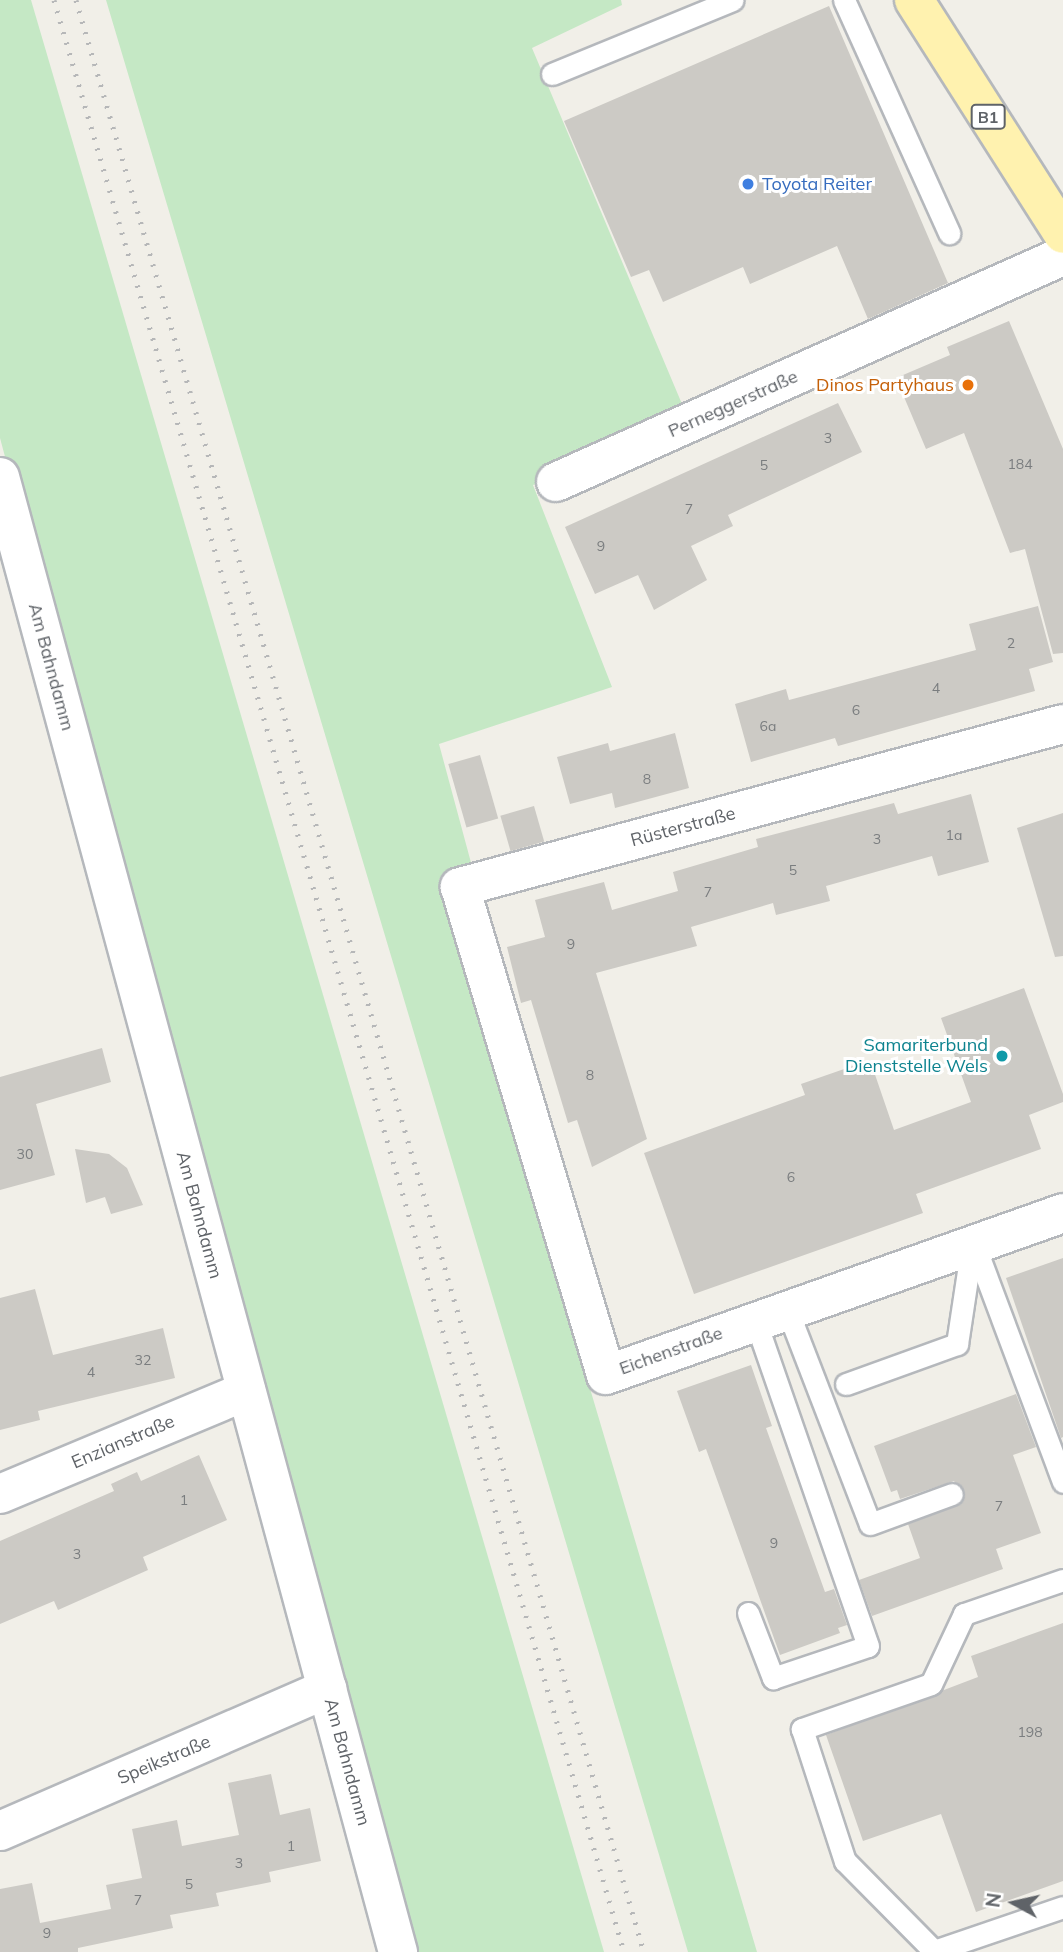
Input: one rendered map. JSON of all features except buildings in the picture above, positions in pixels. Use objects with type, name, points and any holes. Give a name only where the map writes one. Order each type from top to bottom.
[{"type":"main road","name":"B1","points":[[914,0],[1063,234]]},
{"type":"street","name":"Perneggerstraße","points":[[556,482],[1063,256]]},
{"type":"street","name":"Am Bahndamm","points":[[0,477],[398,1952]]},
{"type":"street","name":"Rüsterstraße","points":[[508,1043],[460,887],[1063,724]]},
{"type":"street","name":"Eichenstraße","points":[[508,1043],[606,1375],[973,1241],[1063,1213]]},
{"type":"street","name":"Enzianstraße","points":[[0,1494],[246,1391]]},
{"type":"street","name":"Speikstraße","points":[[3,1820],[327,1689]]},
{"type":"lane","points":[[552,74],[732,0]]},
{"type":"lane","points":[[844,0],[949,233]]},
{"type":"lane","points":[[846,1384],[957,1345],[973,1241]]},
{"type":"lane","points":[[973,1241],[1063,1482]]},
{"type":"lane","points":[[771,1314],[870,1524],[952,1494]]},
{"type":"lane","points":[[748,1613],[773,1678],[868,1646],[771,1314]]},
{"type":"lane","points":[[1063,1580],[964,1614],[931,1684],[802,1728],[845,1861],[934,1951],[1063,1907]]},
{"type":"green space","points":[[0,0],[31,0],[604,1952],[406,1952],[0,438]]},
{"type":"green space","points":[[106,0],[621,0],[622,5],[532,48],[690,423],[533,485],[612,687],[439,744],[473,870],[439,879],[757,1952],[688,1952]]},
{"type":"railway","points":[[54,0],[624,1952]]},
{"type":"railway","points":[[76,0],[644,1952]]},
{"type":"place","name":"Toyota Reiter","points":[[748,184]]},
{"type":"place","name":"Dinos Partyhaus","points":[[968,385]]},
{"type":"place","name":"Samariterbund Dienststelle Wels","points":[[1002,1056]]}]
